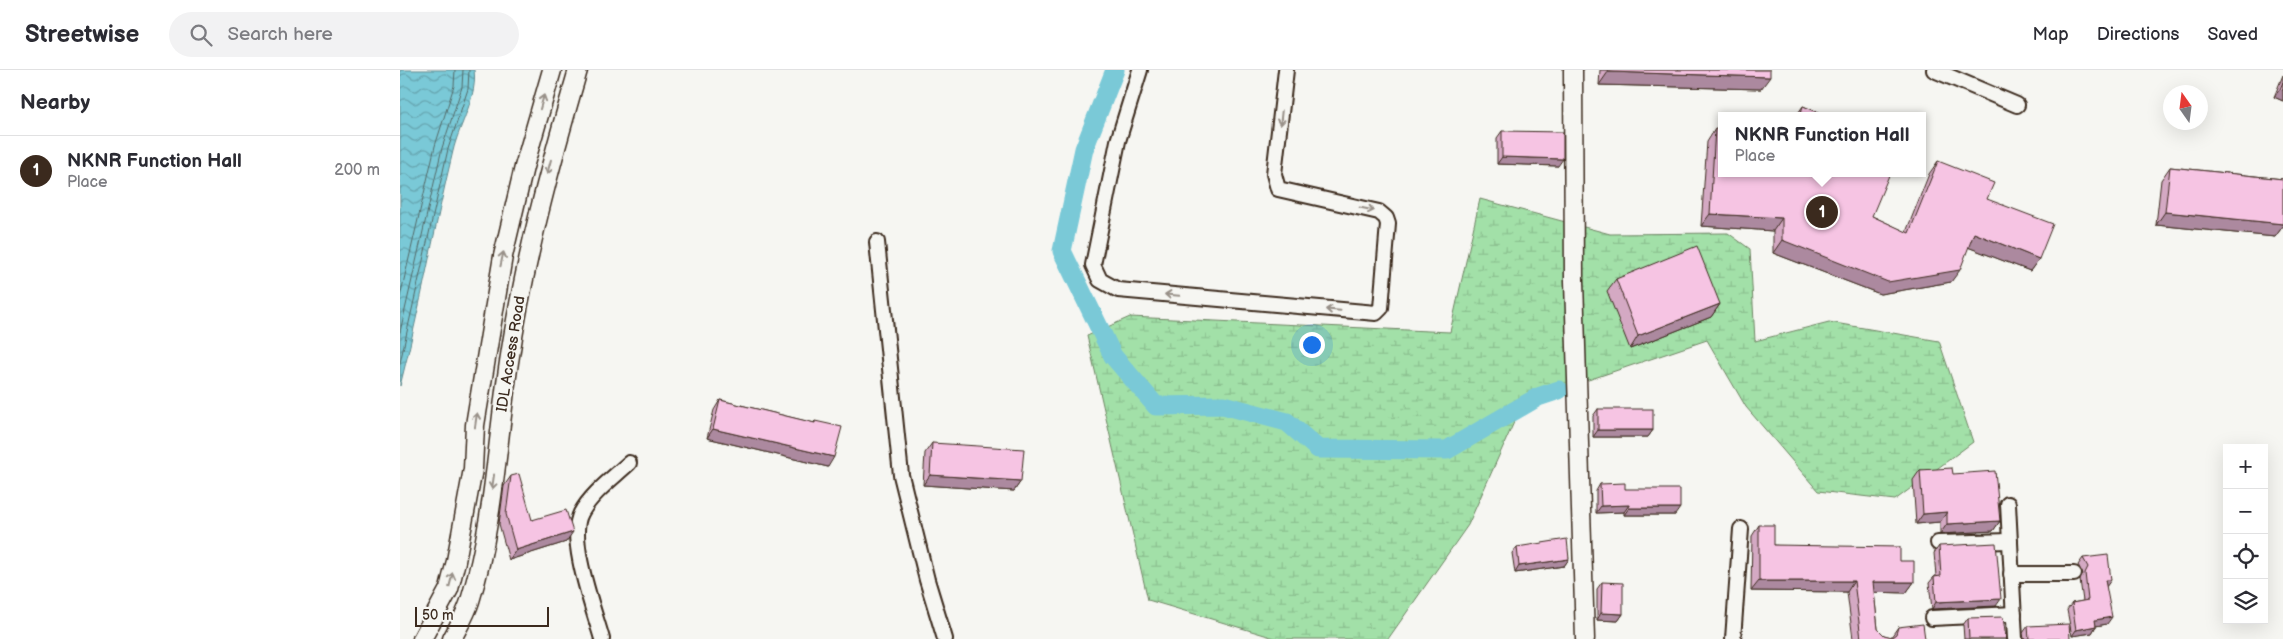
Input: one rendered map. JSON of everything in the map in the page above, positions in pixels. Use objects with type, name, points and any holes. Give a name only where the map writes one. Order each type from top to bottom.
[{"type":"street","points":[[422,639],[449,589],[456,561],[473,470],[474,425],[503,256],[524,167],[552,70]]},
{"type":"street","name":"IDL Access Road","points":[[452,639],[470,603],[485,542],[509,362],[525,265],[549,168],[578,70]]},
{"type":"street","points":[[1140,70],[1118,141],[1093,265],[1100,280],[1118,290],[1376,312],[1382,308],[1388,224],[1386,218],[1379,212],[1278,189],[1274,174],[1286,70]]},
{"type":"street","points":[[1573,70],[1574,281],[1585,639]]},
{"type":"street","points":[[1934,70],[2017,105]]},
{"type":"street","points":[[877,242],[901,475],[927,580],[945,639]]},
{"type":"street","points":[[602,639],[577,548],[576,527],[581,512],[600,490],[629,463]]},
{"type":"street","points":[[2008,504],[2015,639]]},
{"type":"street","points":[[1734,639],[1742,529]]},
{"type":"street","points":[[1938,543],[2010,541]]},
{"type":"street","points":[[2011,574],[2074,574]]},
{"type":"street","points":[[1932,618],[2014,614]]},
{"type":"green space","points":[[1480,199],[1610,234],[1728,233],[1750,249],[1755,341],[1829,322],[1939,341],[1973,442],[1895,500],[1818,491],[1746,407],[1707,340],[1523,402],[1468,525],[1388,639],[1278,639],[1148,600],[1087,336],[1130,317],[1450,332]]},
{"type":"water","points":[[400,70],[474,70],[474,80],[471,100],[453,151],[400,386]]},
{"type":"building","points":[[1608,70],[1770,70],[1770,77],[1608,72]]},
{"type":"building","points":[[1803,106],[1817,112],[1801,112]]},
{"type":"building","points":[[1715,129],[1718,129],[1718,177],[1888,177],[1872,216],[1909,233],[1938,161],[1994,183],[1987,199],[2053,224],[2039,259],[1974,233],[1960,270],[1888,282],[1782,240],[1782,218],[1710,214]]},
{"type":"building","points":[[1502,131],[1563,132],[1563,159],[1502,157]]},
{"type":"building","points":[[2170,167],[2283,179],[2283,224],[2165,212]]},
{"type":"building","points":[[1697,246],[1720,304],[1638,336],[1616,279]]},
{"type":"building","points":[[720,400],[815,423],[815,421],[842,427],[834,457],[713,429]]},
{"type":"building","points":[[1598,409],[1653,409],[1653,430],[1598,430]]},
{"type":"building","points":[[932,443],[1024,449],[1021,481],[930,475]]},
{"type":"building","points":[[1952,468],[1953,474],[1995,471],[2000,521],[1947,524],[1947,512],[1923,514],[1920,470]]},
{"type":"building","points":[[519,474],[532,520],[566,510],[573,532],[516,550],[506,514],[511,476]]},
{"type":"building","points":[[1625,483],[1625,489],[1680,489],[1680,508],[1629,508],[1629,505],[1601,506],[1600,484]]},
{"type":"building","points":[[1759,525],[1774,525],[1774,545],[1900,547],[1900,561],[1914,561],[1914,582],[1873,582],[1878,629],[1884,635],[1892,637],[1896,634],[1898,627],[1923,624],[1925,639],[1861,639],[1854,581],[1759,581]]},
{"type":"building","points":[[1567,539],[1569,559],[1519,566],[1517,547]]},
{"type":"building","points":[[1996,543],[2001,599],[1936,602],[1934,577],[1941,576],[1939,546]]},
{"type":"building","points":[[2108,555],[2111,580],[2105,580],[2112,617],[2095,620],[2096,626],[2076,630],[2072,603],[2088,600],[2085,573],[2088,567],[2083,558]]},
{"type":"building","points":[[1602,582],[1623,583],[1623,614],[1601,613]]},
{"type":"building","points":[[2003,617],[2006,639],[1969,639],[1968,618]]},
{"type":"building","points":[[2069,624],[2070,639],[2029,639],[2028,626]]},
{"type":"waterway","points":[[1115,70],[1084,149],[1062,251],[1113,356],[1156,406],[1223,405],[1287,422],[1318,449],[1447,450],[1538,397],[1559,390]]},
{"type":"place","name":"NKNR Function Hall","points":[[1822,212]]}]
